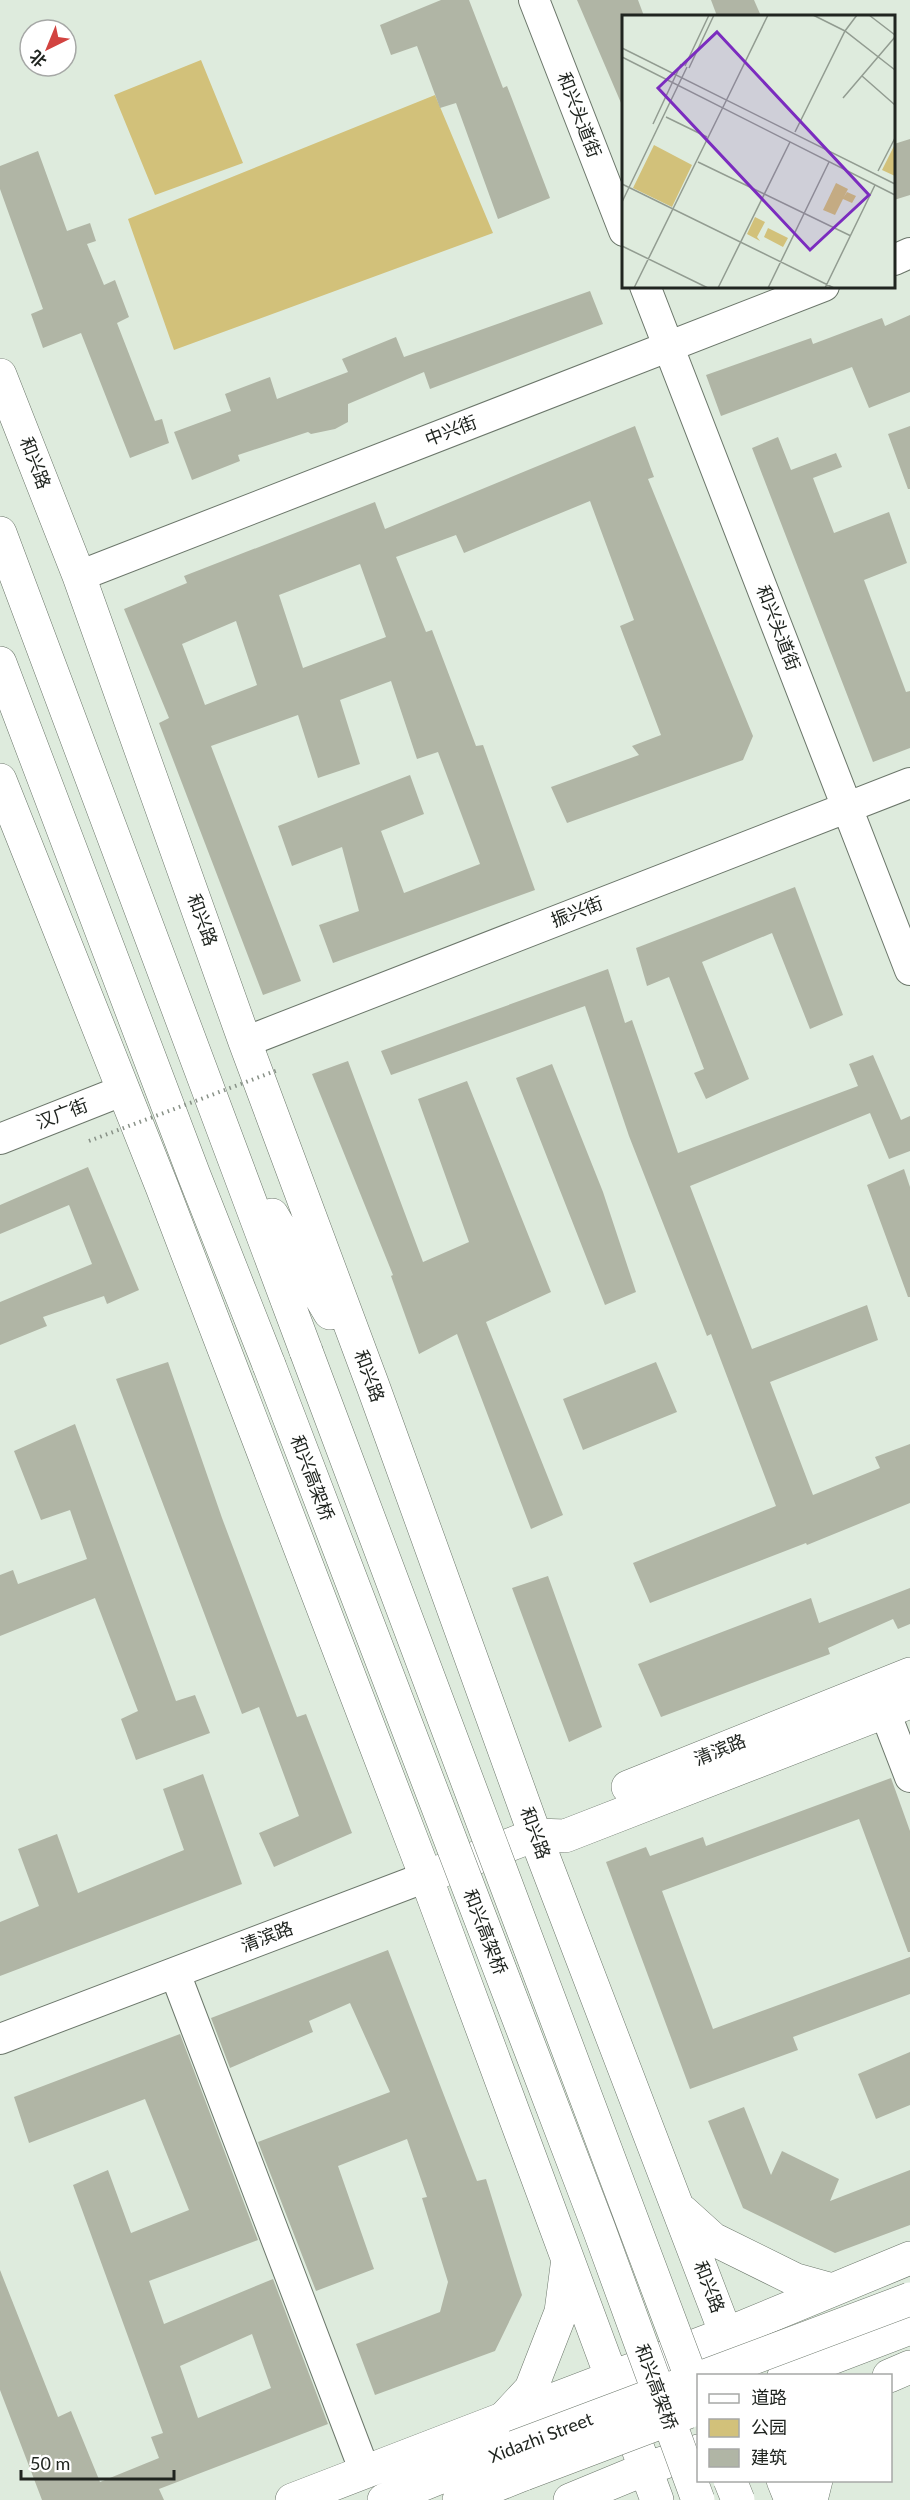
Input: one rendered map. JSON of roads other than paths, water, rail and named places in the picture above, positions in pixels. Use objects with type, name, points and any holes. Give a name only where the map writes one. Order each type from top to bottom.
[{"type":"main road","name":"和兴路","points":[[0,375],[79,576],[245,1042],[373,1386],[535,1835],[741,2374]]},
{"type":"main road","points":[[0,533],[229,1144],[373,1386]]},
{"type":"main road","points":[[0,663],[194,1175],[269,1365]]},
{"type":"main road","points":[[0,780],[162,1187],[426,1877],[657,2500]]},
{"type":"main road","name":"和兴高架桥","points":[[229,1144],[697,2391]]},
{"type":"main road","points":[[162,1187],[269,1365]]},
{"type":"main road","name":"和兴高架桥","points":[[269,1365],[599,2229],[698,2500]]},
{"type":"main road","name":"清滨路","points":[[426,1877],[535,1835],[559,1815],[910,1674]]},
{"type":"main road","name":"清滨路","points":[[535,1835],[565,1836],[898,1707]]},
{"type":"main road","points":[[679,2209],[713,2240],[796,2280],[832,2290]]},
{"type":"main road","points":[[292,2500],[365,2472],[514,2446],[611,2378],[726,2334],[910,2258]]},
{"type":"main road","points":[[514,2446],[531,2389],[561,2312],[567,2261]]},
{"type":"main road","points":[[710,2374],[910,2299]]},
{"type":"main road","points":[[789,2374],[910,2328]]},
{"type":"main road","points":[[892,2374],[910,2367]]},
{"type":"main road","name":"Xidazhi Street","points":[[384,2500],[514,2446],[697,2379]]},
{"type":"main road","name":"Xidazhi Street","points":[[459,2500],[514,2446],[697,2408]]},
{"type":"main road","points":[[570,2500],[645,2469],[697,2452]]},
{"type":"main road","points":[[730,2482],[738,2500]]},
{"type":"main road","points":[[783,2482],[791,2500]]},
{"type":"main road","points":[[811,2500],[816,2482]]},
{"type":"street","name":"和兴头道街","points":[[534,0],[622,226]]},
{"type":"street","points":[[895,260],[910,253]]},
{"type":"street","name":"和兴头道街","points":[[646,288],[910,970]]},
{"type":"street","name":"中兴街","points":[[79,576],[819,288]]},
{"type":"street","name":"振兴街","points":[[245,1042],[910,783]]},
{"type":"street","name":"汉广街","points":[[0,1139],[124,1090]]},
{"type":"street","points":[[898,1707],[910,1777]]},
{"type":"street","name":"清滨路","points":[[0,2039],[426,1877]]},
{"type":"street","points":[[174,1973],[365,2472]]}]
